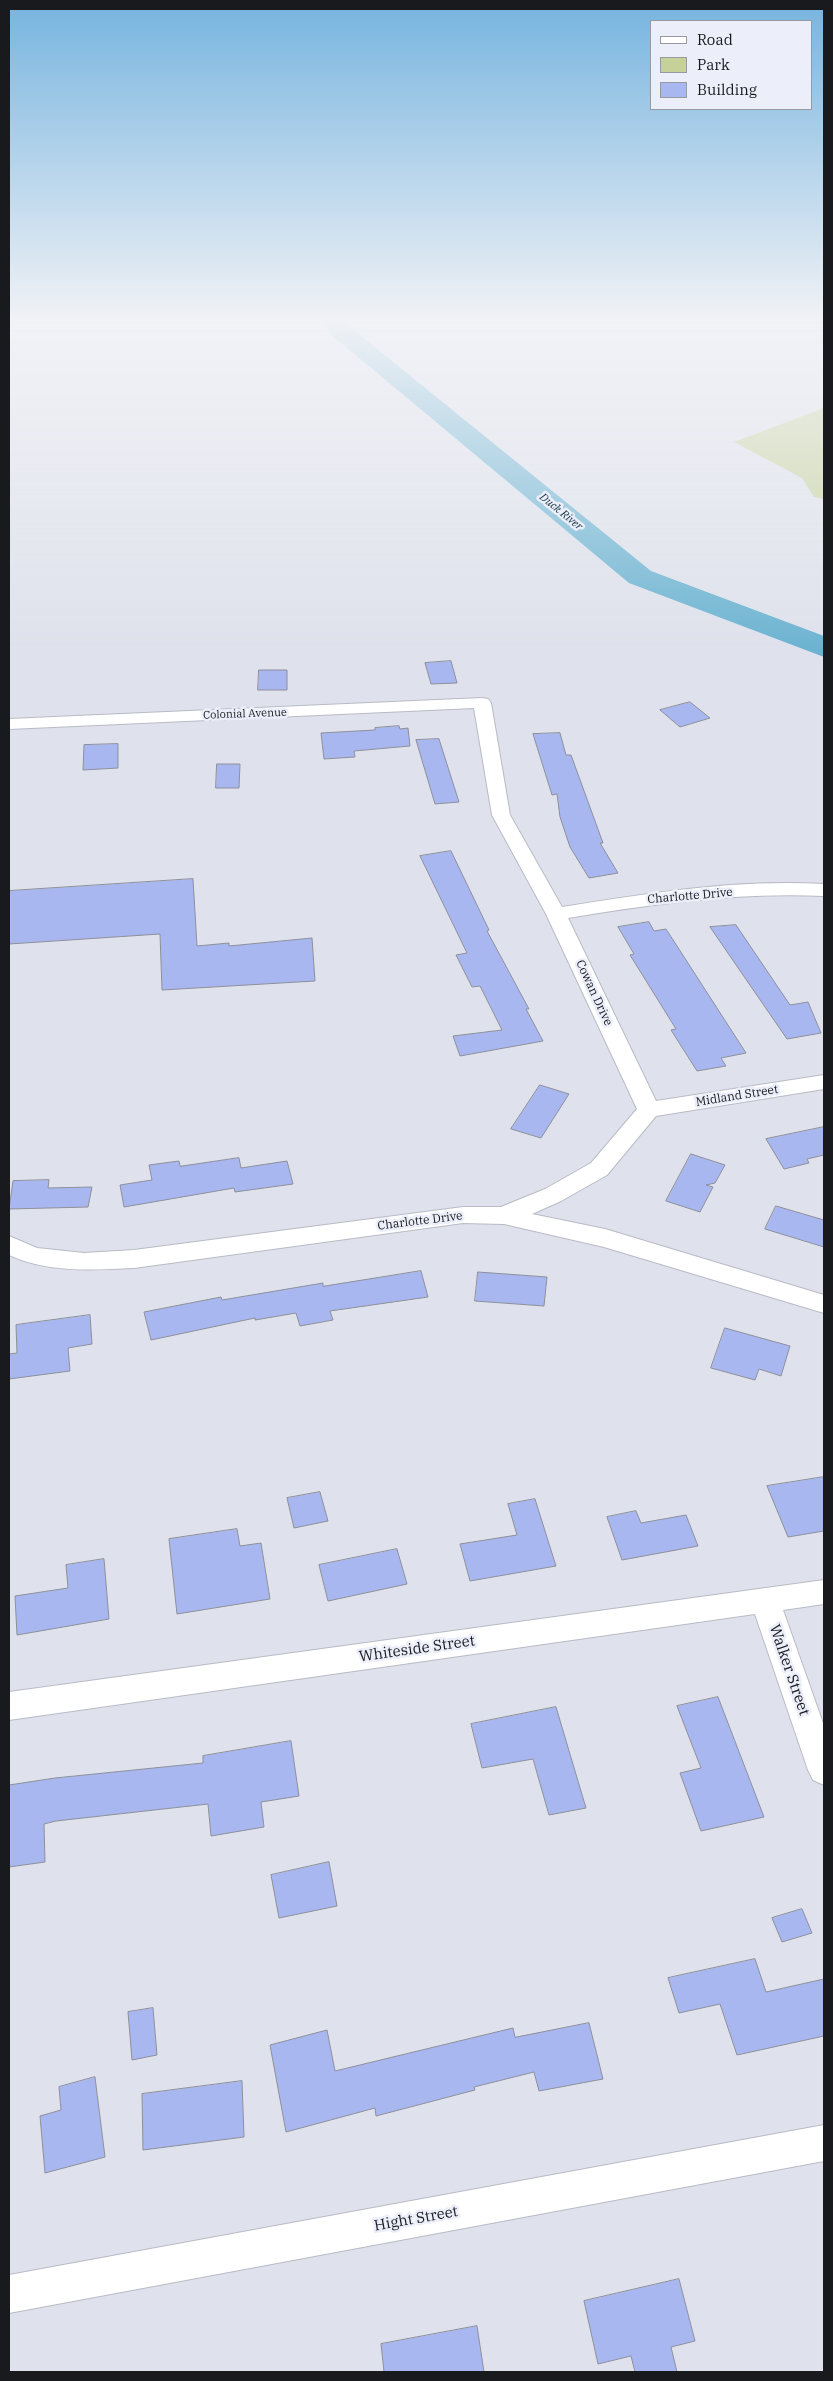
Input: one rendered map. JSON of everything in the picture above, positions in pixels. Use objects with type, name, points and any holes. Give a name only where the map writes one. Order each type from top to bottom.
[{"type":"street","name":"Colonial Avenue","points":[[9,724],[482,703]]},
{"type":"street","name":"Cowan Drive","points":[[482,703],[501,815],[556,914],[649,1110]]},
{"type":"street","name":"Charlotte Drive","points":[[556,914],[673,895],[796,888],[824,890]]},
{"type":"street","name":"Midland Street","points":[[649,1110],[824,1082]]},
{"type":"street","points":[[504,1216],[553,1195],[599,1169],[649,1110]]},
{"type":"street","name":"Charlotte Drive","points":[[9,1245],[32,1256],[84,1262],[134,1258],[463,1215],[504,1216],[605,1238],[824,1304]]},
{"type":"street","name":"Whiteside Street","points":[[9,1706],[824,1592]]},
{"type":"street","name":"Walker Street","points":[[764,1599],[824,1770]]},
{"type":"street","name":"Hight Street","points":[[9,2294],[824,2144]]},
{"type":"green space","points":[[765,430],[824,430],[824,499],[814,497],[802,478],[734,442]]},
{"type":"building","points":[[451,661],[457,683],[431,684],[425,663]]},
{"type":"building","points":[[259,670],[287,670],[287,690],[258,690]]},
{"type":"building","points":[[690,702],[710,718],[680,727],[660,710]]},
{"type":"building","points":[[399,726],[400,729],[408,728],[410,746],[354,751],[355,757],[324,759],[321,733],[375,730],[375,728]]},
{"type":"building","points":[[560,733],[566,755],[571,755],[603,843],[600,843],[618,873],[589,878],[570,847],[560,817],[557,794],[552,795],[533,734]]},
{"type":"building","points":[[439,739],[459,802],[435,804],[416,740]]},
{"type":"building","points":[[118,744],[118,768],[83,770],[84,745]]},
{"type":"building","points":[[217,764],[240,764],[239,788],[216,788]]},
{"type":"building","points":[[451,851],[489,930],[487,931],[529,1009],[526,1009],[543,1041],[460,1056],[453,1036],[502,1030],[480,986],[472,987],[456,955],[467,953],[420,856]]},
{"type":"building","points":[[193,879],[197,946],[229,943],[229,946],[312,938],[315,981],[162,990],[160,934],[9,944],[9,891]]},
{"type":"building","points":[[649,922],[654,931],[666,929],[746,1053],[721,1058],[726,1066],[697,1071],[671,1030],[676,1029],[630,955],[634,954],[618,927]]},
{"type":"building","points":[[736,925],[790,1005],[808,1002],[821,1033],[787,1039],[710,927]]},
{"type":"building","points":[[540,1085],[569,1094],[541,1138],[511,1129]]},
{"type":"building","points":[[824,1127],[824,1155],[807,1159],[809,1163],[784,1169],[766,1139]]},
{"type":"building","points":[[691,1154],[725,1165],[715,1183],[706,1185],[713,1187],[700,1212],[666,1201]]},
{"type":"building","points":[[239,1158],[241,1168],[287,1161],[293,1184],[235,1192],[234,1188],[124,1207],[120,1185],[152,1180],[149,1165],[179,1161],[180,1166]]},
{"type":"building","points":[[49,1180],[48,1188],[92,1187],[88,1207],[9,1209],[13,1181]]},
{"type":"building","points":[[776,1206],[824,1220],[824,1247],[765,1229]]},
{"type":"building","points":[[421,1271],[428,1297],[330,1311],[333,1320],[300,1326],[296,1313],[255,1320],[255,1318],[151,1340],[144,1312],[221,1297],[222,1300],[323,1283],[323,1286]]},
{"type":"building","points":[[478,1272],[547,1277],[544,1306],[475,1301]]},
{"type":"building","points":[[90,1315],[92,1344],[68,1348],[70,1371],[9,1379],[9,1354],[17,1353],[16,1325]]},
{"type":"building","points":[[725,1328],[790,1346],[781,1376],[759,1369],[755,1380],[711,1368]]},
{"type":"building","points":[[824,1477],[824,1531],[788,1537],[767,1486]]},
{"type":"building","points":[[320,1492],[328,1521],[294,1528],[287,1498]]},
{"type":"building","points":[[535,1499],[556,1566],[470,1581],[460,1544],[517,1535],[508,1504]]},
{"type":"building","points":[[636,1511],[641,1523],[686,1515],[698,1546],[622,1560],[607,1517]]},
{"type":"building","points":[[237,1529],[240,1546],[261,1543],[270,1599],[177,1614],[169,1539]]},
{"type":"building","points":[[397,1549],[407,1584],[328,1601],[319,1565]]},
{"type":"building","points":[[104,1559],[109,1619],[17,1635],[15,1596],[68,1588],[66,1565]]},
{"type":"building","points":[[718,1697],[764,1817],[701,1831],[680,1773],[701,1768],[677,1706]]},
{"type":"building","points":[[556,1707],[586,1808],[549,1815],[533,1759],[482,1768],[471,1724]]},
{"type":"building","points":[[291,1741],[299,1796],[261,1802],[264,1827],[211,1836],[208,1804],[56,1821],[44,1824],[45,1862],[9,1867],[9,1785],[55,1778],[203,1763],[203,1756]]},
{"type":"building","points":[[329,1862],[337,1906],[279,1918],[271,1875]]},
{"type":"building","points":[[802,1909],[812,1933],[782,1942],[772,1918]]},
{"type":"building","points":[[755,1959],[766,1992],[824,1979],[824,2036],[737,2055],[720,2004],[679,2013],[668,1978]]},
{"type":"building","points":[[153,2008],[157,2055],[132,2060],[128,2012]]},
{"type":"building","points":[[589,2023],[603,2079],[539,2091],[534,2072],[474,2087],[475,2090],[376,2116],[375,2108],[286,2132],[270,2045],[327,2030],[335,2071],[513,2028],[515,2037]]},
{"type":"building","points":[[95,2077],[105,2157],[45,2173],[40,2116],[61,2110],[59,2087]]},
{"type":"building","points":[[242,2081],[244,2137],[143,2150],[142,2094]]},
{"type":"building","points":[[679,2279],[695,2341],[671,2347],[677,2372],[635,2372],[631,2356],[598,2364],[584,2301]]},
{"type":"building","points":[[477,2326],[484,2372],[384,2372],[381,2344]]},
{"type":"waterway","name":"Duck River","points":[[461,430],[640,577],[824,647]]}]
